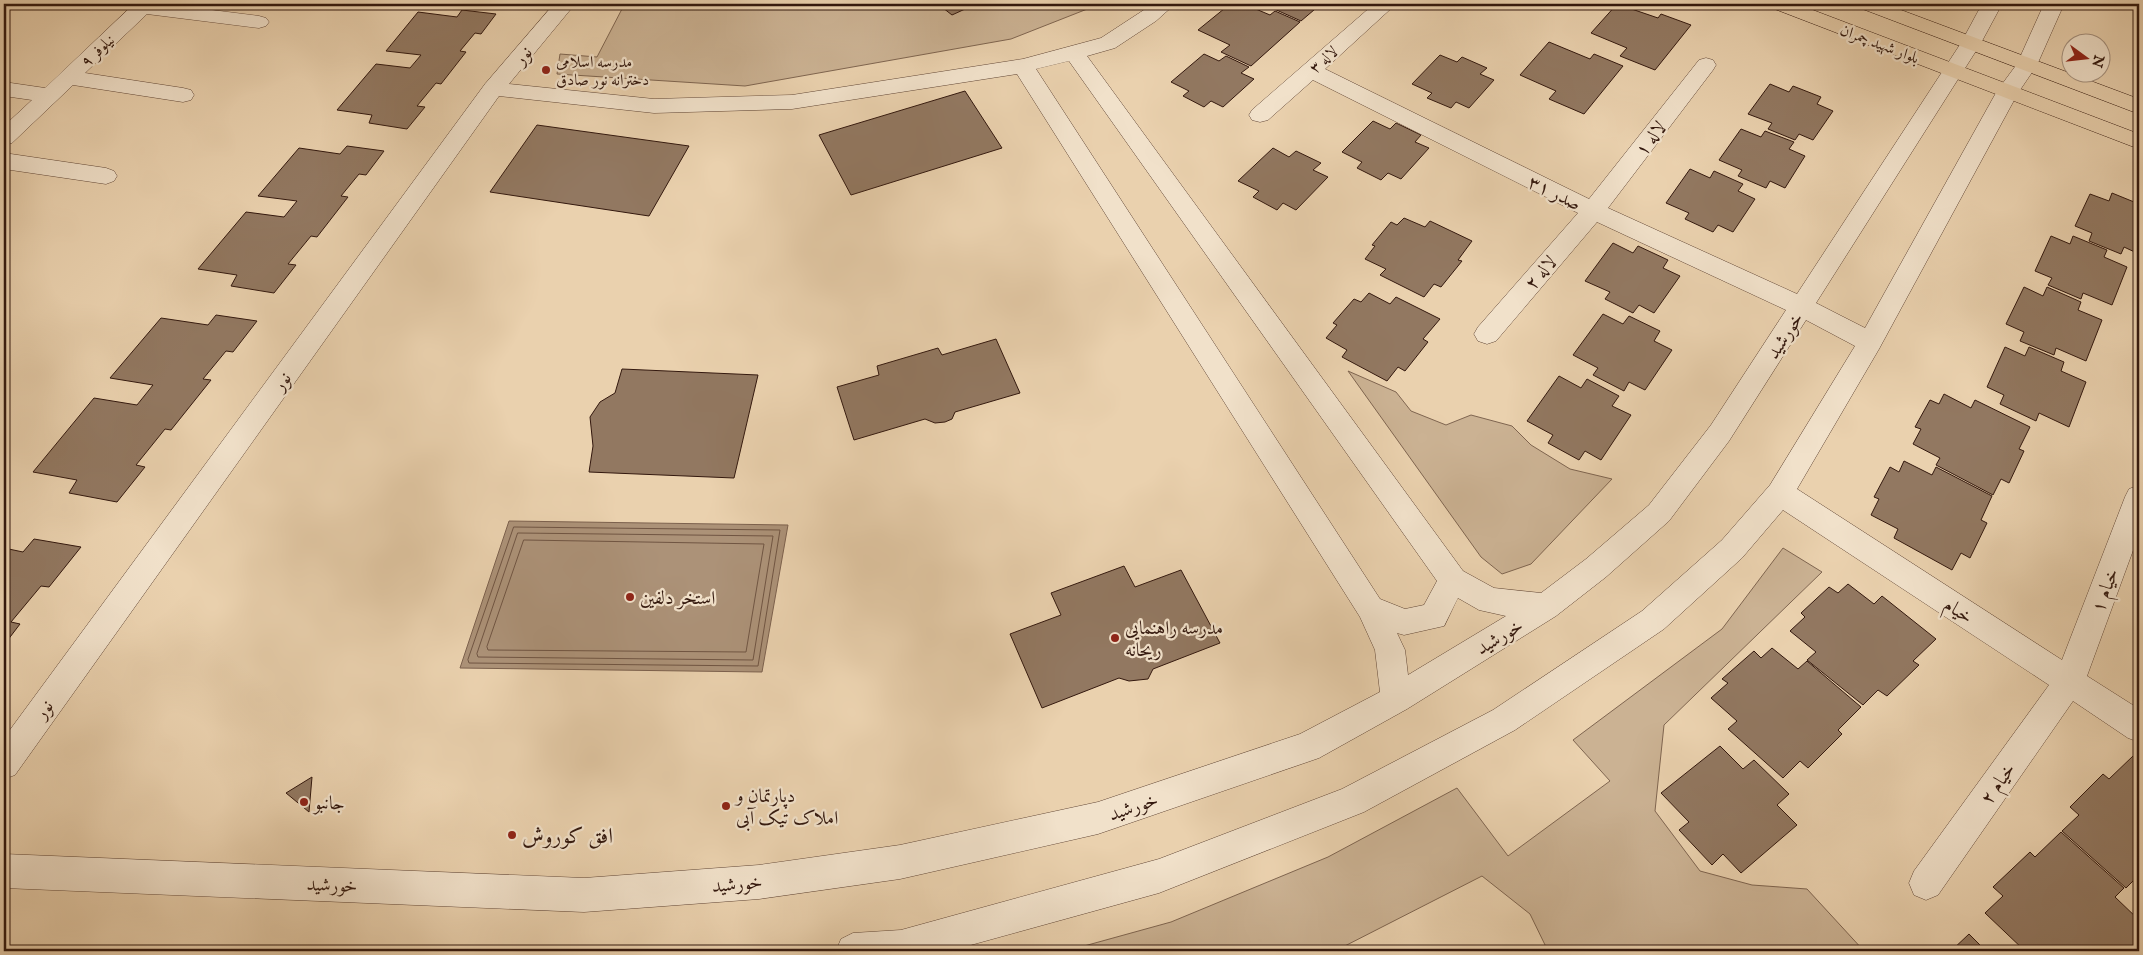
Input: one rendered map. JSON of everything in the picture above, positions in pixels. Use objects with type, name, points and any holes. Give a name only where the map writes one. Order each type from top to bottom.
[{"type":"main road","name":"بلوار شهید چمران","points":[[1779,4],[2008,91]]},
{"type":"main road","name":"بلوار شهید چمران","points":[[1867,4],[2027,65]]},
{"type":"main road","points":[[2027,65],[2139,107]]},
{"type":"main road","points":[[2008,91],[2139,142]]},
{"type":"street","name":"نور","points":[[4,764],[493,90],[565,4]]},
{"type":"street","points":[[493,90],[654,106],[792,102],[1023,66],[1074,53],[1108,43],[1149,17],[1165,4]]},
{"type":"street","name":"لاله ۳","points":[[1260,115],[1386,4]]},
{"type":"street","name":"خورشید","points":[[4,871],[584,894],[759,882],[900,862],[1098,818],[1308,747],[1396,699],[1546,607],[1596,568],[1659,513],[1720,433],[1971,43],[1992,4]]},
{"type":"street","points":[[854,951],[901,949],[1159,876],[1352,801],[1504,720],[1653,620],[1732,549],[1780,493],[1870,342],[2008,91],[2027,65],[2054,4]]},
{"type":"street","points":[[144,6],[259,22]]},
{"type":"street","name":"نیلوفر ۹","points":[[4,138],[144,6]]},
{"type":"street","points":[[1074,53],[1453,580],[1489,601],[1546,607]]},
{"type":"street","name":"لاله ۱","points":[[1593,211],[1706,65]]},
{"type":"street","points":[[1023,66],[1370,608],[1390,650],[1396,699]]},
{"type":"street","name":"صدر ۳۱","points":[[1311,70],[1593,211],[1802,307],[1870,342]]},
{"type":"street","points":[[68,77],[183,95]]},
{"type":"street","points":[[4,90],[48,95]]},
{"type":"street","points":[[4,161],[106,176]]},
{"type":"street","name":"لاله ۲","points":[[1487,334],[1593,211]]},
{"type":"street","name":"خیام","points":[[1780,493],[2139,727]]},
{"type":"street","name":"خیام ۱","points":[[2069,682],[2139,497]]},
{"type":"street","points":[[1370,608],[1404,622],[1433,617],[1453,580]]},
{"type":"street","name":"خیام ۲","points":[[1926,883],[2069,682]]},
{"type":"shaded area","points":[[619,4],[1100,4],[1011,39],[745,86],[557,74],[560,54],[597,57],[623,7]]},
{"type":"shaded area","points":[[1348,371],[1396,392],[1411,411],[1446,425],[1471,415],[1512,426],[1531,445],[1570,469],[1612,479],[1531,564],[1502,574],[1481,557]]},
{"type":"shaded area","points":[[1783,548],[1822,572],[1664,725],[1655,811],[1700,871],[1752,885],[1807,889],[1864,951],[1548,951],[1530,914],[1482,876],[1335,951],[1066,951],[1171,922],[1328,857],[1457,788],[1508,856],[1610,781],[1573,740],[1722,629]]},
{"type":"water","name":"استخر دلفین","points":[[509,521],[788,525],[762,672],[460,668]]},
{"type":"building","points":[[938,4],[976,4],[952,15]]},
{"type":"building","points":[[1230,4],[1244,4],[1270,15],[1275,11],[1300,22],[1251,66],[1221,52],[1230,45],[1198,30]]},
{"type":"building","points":[[1276,4],[1321,4],[1301,21],[1272,8]]},
{"type":"building","points":[[1617,4],[1658,18],[1661,14],[1691,25],[1655,70],[1620,56],[1627,48],[1591,33]]},
{"type":"building","points":[[462,10],[496,14],[481,34],[475,33],[460,51],[466,52],[441,84],[436,83],[417,106],[425,107],[407,129],[369,123],[372,115],[337,110],[376,64],[410,68],[421,55],[386,51],[418,12],[457,17]]},
{"type":"building","points":[[1549,42],[1590,59],[1594,54],[1623,66],[1584,114],[1549,99],[1556,91],[1520,75]]},
{"type":"building","points":[[1204,54],[1219,61],[1226,56],[1249,67],[1241,73],[1254,79],[1223,107],[1211,101],[1204,107],[1183,96],[1189,91],[1171,82]]},
{"type":"building","points":[[1440,55],[1457,62],[1462,57],[1487,68],[1480,74],[1494,80],[1469,108],[1456,102],[1451,108],[1427,98],[1432,93],[1412,84]]},
{"type":"building","points":[[1770,84],[1789,92],[1793,86],[1821,97],[1817,104],[1833,111],[1813,140],[1799,134],[1795,140],[1768,129],[1772,123],[1748,114]]},
{"type":"building","points":[[965,91],[1002,148],[851,195],[819,135]]},
{"type":"building","points":[[1373,121],[1390,129],[1396,123],[1421,135],[1415,142],[1429,148],[1401,179],[1388,173],[1381,180],[1357,168],[1362,162],[1342,152]]},
{"type":"building","points":[[537,125],[689,146],[649,216],[490,192]]},
{"type":"building","points":[[1741,129],[1761,137],[1765,131],[1794,142],[1789,149],[1805,156],[1785,188],[1770,181],[1766,188],[1738,176],[1742,170],[1719,160]]},
{"type":"building","points":[[347,146],[384,151],[366,175],[359,174],[341,196],[348,197],[317,237],[311,236],[288,264],[296,265],[274,293],[231,286],[237,275],[198,269],[246,212],[284,217],[297,201],[258,196],[299,148],[340,154]]},
{"type":"building","points":[[1273,148],[1289,157],[1296,151],[1321,163],[1313,170],[1328,177],[1296,210],[1283,203],[1277,210],[1253,197],[1259,191],[1238,181]]},
{"type":"building","points":[[1690,169],[1710,178],[1714,171],[1743,184],[1738,191],[1755,199],[1733,232],[1718,225],[1713,232],[1685,219],[1689,213],[1666,203]]},
{"type":"building","points":[[2112,193],[2139,204],[2139,254],[2124,247],[2121,254],[2089,241],[2092,233],[2075,226],[2090,194],[2109,201]]},
{"type":"building","points":[[1404,218],[1425,227],[1430,221],[1472,241],[1458,260],[1462,261],[1441,287],[1434,284],[1424,297],[1380,275],[1386,269],[1365,259],[1375,246],[1372,245],[1391,222],[1397,225]]},
{"type":"building","points":[[2051,236],[2070,244],[2073,236],[2107,250],[2104,257],[2127,267],[2112,305],[2083,293],[2081,299],[2048,285],[2052,278],[2035,271]]},
{"type":"building","points":[[1613,243],[1633,253],[1638,246],[1668,260],[1663,268],[1680,276],[1654,313],[1639,305],[1633,313],[1605,299],[1610,292],[1585,281]]},
{"type":"building","points":[[2024,287],[2043,296],[2047,287],[2081,302],[2078,310],[2102,320],[2086,361],[2056,348],[2054,355],[2020,341],[2024,332],[2006,324]]},
{"type":"building","points":[[1369,293],[1390,304],[1396,297],[1440,319],[1423,339],[1428,342],[1405,371],[1398,367],[1387,381],[1342,357],[1347,350],[1326,338],[1337,325],[1333,323],[1354,299],[1361,302]]},
{"type":"building","points":[[1603,314],[1623,324],[1629,316],[1660,331],[1654,341],[1672,350],[1645,390],[1629,382],[1624,391],[1593,375],[1598,368],[1573,355]]},
{"type":"building","points":[[216,315],[257,321],[233,352],[226,351],[203,379],[211,380],[171,430],[165,429],[136,465],[145,467],[117,502],[69,493],[77,480],[33,472],[94,398],[137,405],[153,385],[110,378],[161,318],[208,325]]},
{"type":"building","points":[[996,339],[1020,393],[955,412],[952,419],[945,422],[935,423],[925,419],[854,440],[837,387],[879,375],[877,366],[938,348],[942,355]]},
{"type":"building","points":[[2005,347],[2025,356],[2029,347],[2064,362],[2061,371],[2086,382],[2069,427],[2039,413],[2036,421],[2000,404],[2004,395],[1987,387]]},
{"type":"building","points":[[622,369],[758,375],[734,478],[589,472],[593,446],[590,417],[600,402],[615,393]]},
{"type":"building","points":[[1559,376],[1581,388],[1587,379],[1619,396],[1612,406],[1631,415],[1601,460],[1585,451],[1579,460],[1548,443],[1553,435],[1527,421]]},
{"type":"building","points":[[1944,394],[1971,408],[1975,400],[2030,427],[2019,449],[2024,451],[2009,483],[2001,479],[1993,495],[1936,465],[1940,458],[1913,444],[1921,429],[1915,427],[1930,400],[1939,404]]},
{"type":"building","points":[[1904,461],[1932,475],[1936,467],[1992,496],[1981,520],[1987,523],[1970,558],[1961,553],[1952,570],[1894,538],[1898,529],[1871,515],[1879,499],[1874,497],[1890,467],[1899,472]]},
{"type":"building","points":[[34,539],[81,547],[49,587],[41,586],[11,622],[20,624],[4,645],[4,548],[23,552]]},
{"type":"building","name":"مدرسه راهنمایی ریحانه","points":[[1124,566],[1135,587],[1181,570],[1220,643],[1153,669],[1148,679],[1129,681],[1119,678],[1042,708],[1010,634],[1061,615],[1051,593]]},
{"type":"building","points":[[1848,584],[1874,604],[1882,596],[1936,639],[1913,661],[1919,665],[1887,696],[1878,690],[1863,705],[1807,660],[1816,652],[1790,631],[1805,617],[1801,613],[1829,587],[1838,593]]},
{"type":"building","points":[[1772,648],[1798,669],[1807,661],[1861,707],[1838,730],[1842,734],[1808,768],[1800,761],[1783,778],[1728,729],[1737,721],[1711,698],[1728,683],[1722,679],[1754,651],[1761,658]]},
{"type":"building","points":[[1720,746],[1743,769],[1754,760],[1789,794],[1777,805],[1797,825],[1741,873],[1723,854],[1712,865],[1679,830],[1689,822],[1661,793]]},
{"type":"building","points":[[2133,756],[2139,761],[2139,882],[2135,879],[2126,888],[2062,831],[2079,815],[2070,807],[2103,774],[2109,779]]},
{"type":"building","name":"جانبو","points":[[312,777],[309,812],[286,793]]},
{"type":"building","points":[[2061,832],[2124,888],[2115,897],[2139,920],[2139,936],[2136,939],[2139,942],[2139,951],[2025,951],[1985,913],[2003,896],[1993,887],[2030,852],[2035,857]]},
{"type":"building","points":[[1969,934],[1986,951],[1951,951]]},
{"type":"place","name":"مدرسه اسلامی دخترانه نور صادق","points":[[546,70]]},
{"type":"place","name":"استخر دلفین","points":[[630,597]]},
{"type":"place","name":"مدرسه راهنمایی ریحانه","points":[[1115,638]]},
{"type":"place","name":"جانبو","points":[[304,802]]},
{"type":"place","name":"دپارتمان و املاک تیک آبی","points":[[726,806]]},
{"type":"place","name":"افق کوروش","points":[[512,835]]}]
